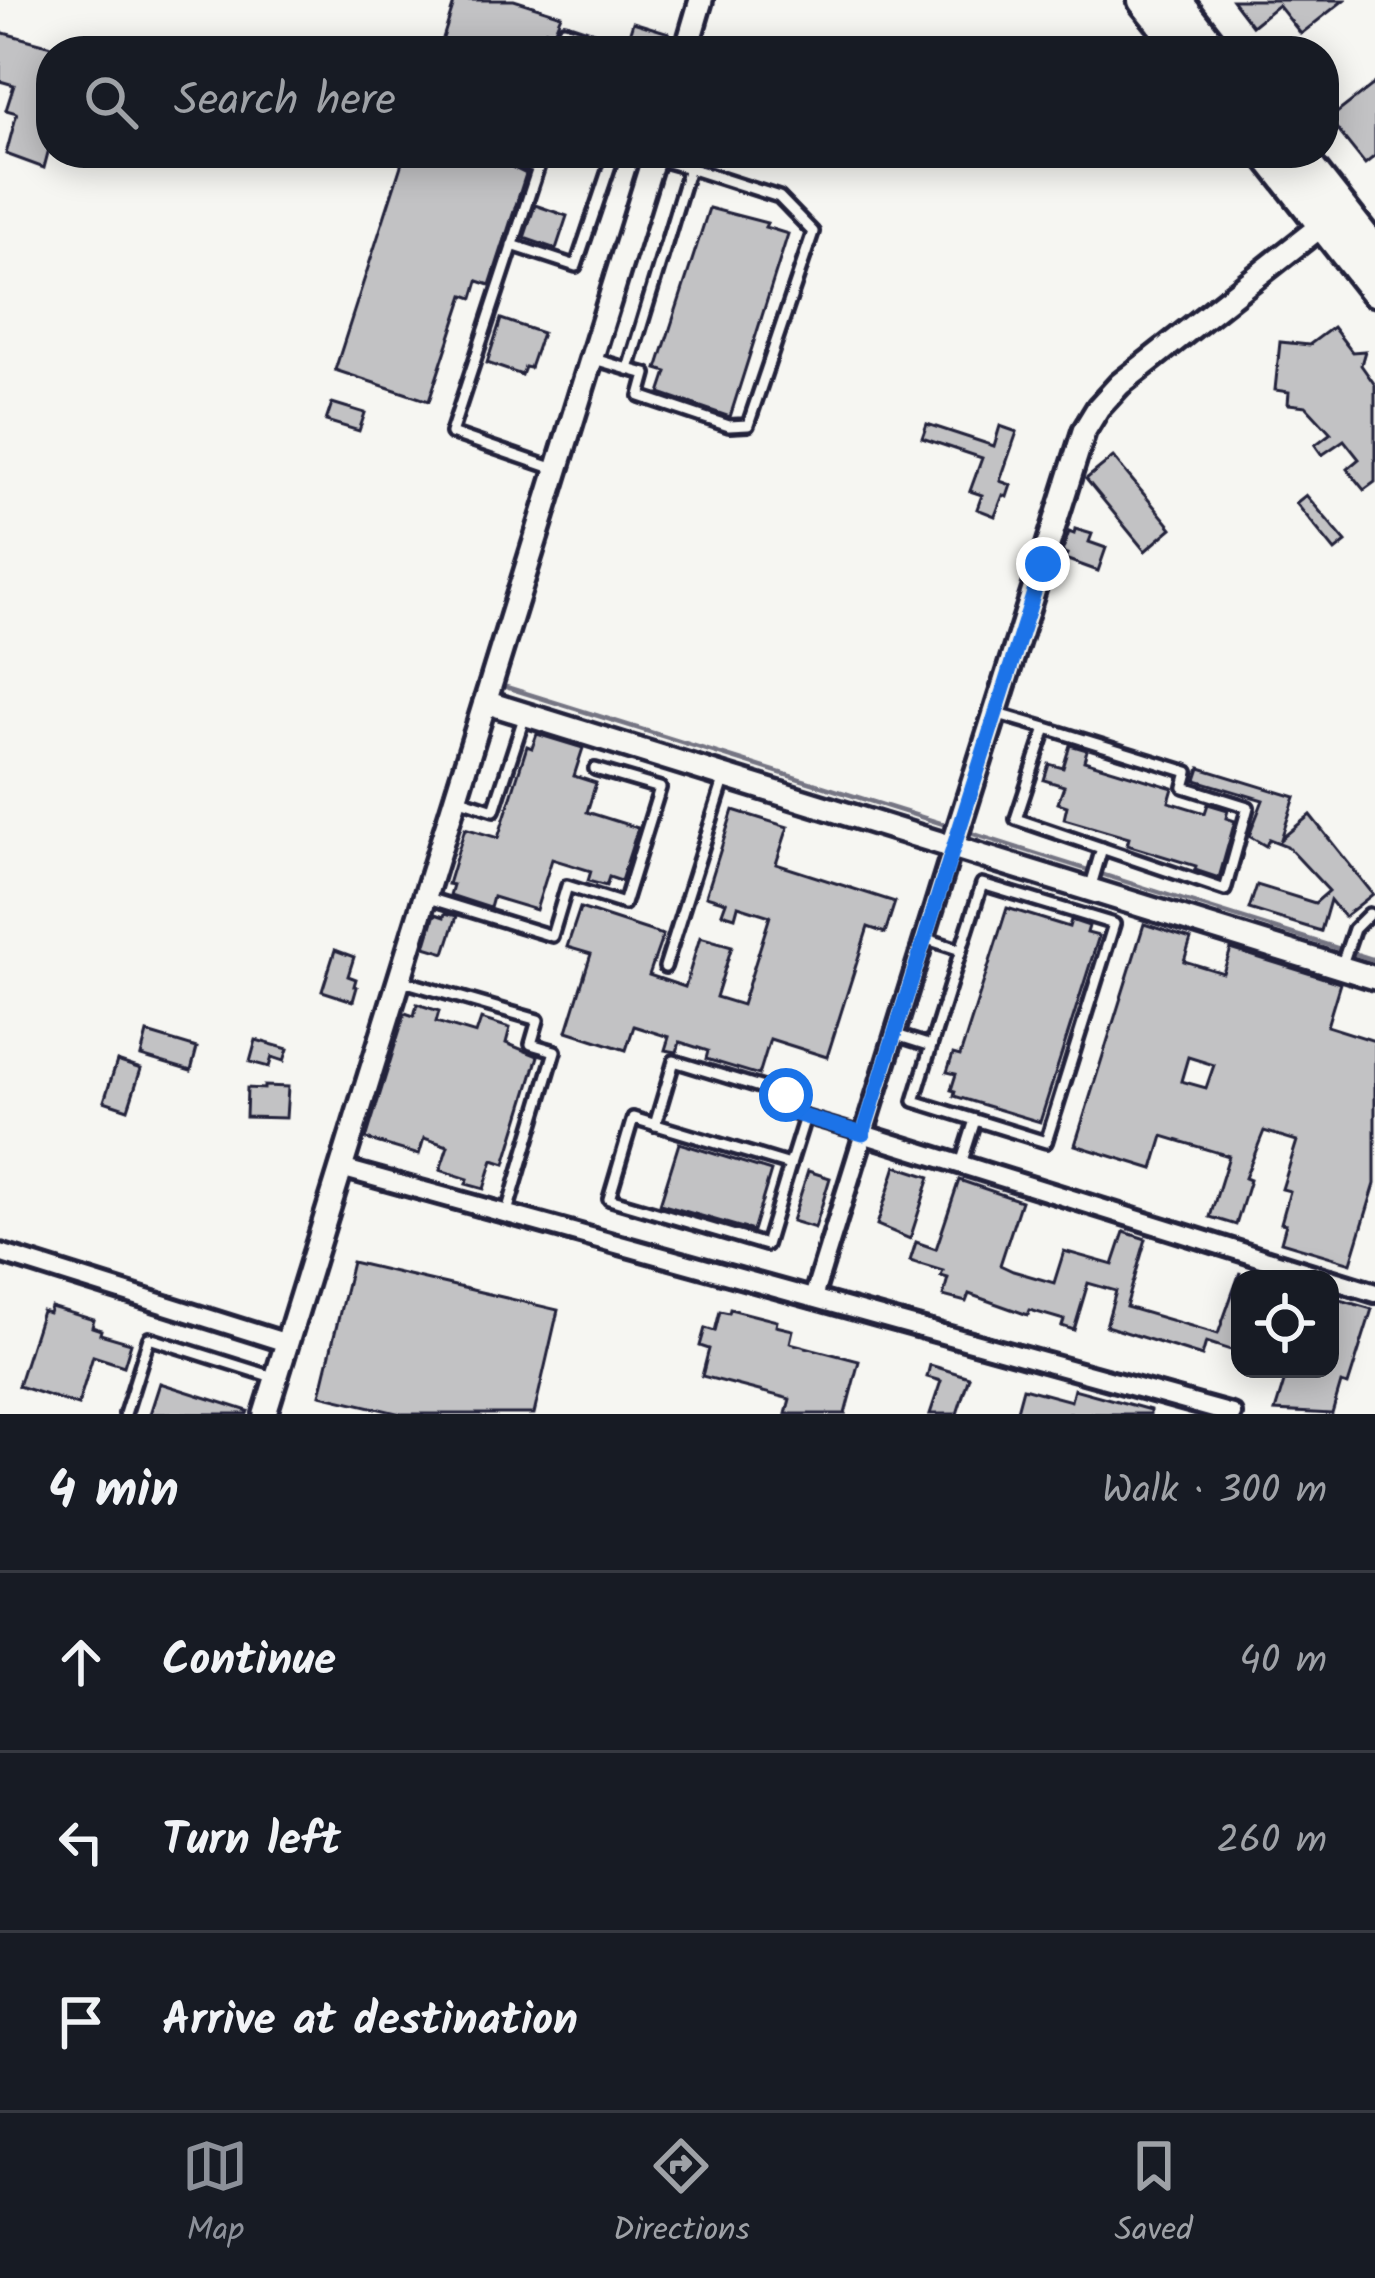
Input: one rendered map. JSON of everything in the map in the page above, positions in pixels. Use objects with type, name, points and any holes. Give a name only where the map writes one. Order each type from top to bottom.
[{"type":"highway","points":[[1144,0],[1173,36]]},
{"type":"highway","points":[[1174,0],[1203,36]]},
{"type":"highway","points":[[1282,168],[1375,252]]},
{"type":"highway","points":[[1305,168],[1375,290]]},
{"type":"street","points":[[690,36],[701,0]]},
{"type":"street","points":[[266,1414],[650,168]]},
{"type":"street","points":[[813,1298],[1084,431],[1120,383],[1332,217]]},
{"type":"street","points":[[485,702],[725,776],[957,835],[1091,884],[1342,962],[1375,978]]},
{"type":"street","points":[[863,1134],[1301,1270]]},
{"type":"street","points":[[340,1168],[1232,1414]]},
{"type":"street","points":[[0,1253],[287,1343]]},
{"type":"street","points":[[1339,1282],[1375,1293]]},
{"type":"lane","points":[[535,168],[451,433],[555,469]]},
{"type":"lane","points":[[512,245],[576,266],[609,168]]},
{"type":"lane","points":[[592,358],[628,369],[646,374],[640,395],[729,426],[748,425],[813,232],[779,196],[689,169],[628,369]]},
{"type":"lane","points":[[995,713],[1046,728],[1188,772],[1184,787],[1248,807],[1225,890],[1016,819],[1046,728]]},
{"type":"lane","points":[[454,797],[494,810],[525,715]]},
{"type":"lane","points":[[638,782],[648,753]]},
{"type":"lane","points":[[423,897],[552,936],[567,886],[624,904],[659,788],[596,769]]},
{"type":"lane","points":[[665,967],[725,776]]},
{"type":"lane","points":[[1091,884],[1102,848]]},
{"type":"lane","points":[[982,884],[1114,925],[1046,1142],[914,1102],[931,1046],[982,884]]},
{"type":"lane","points":[[1342,962],[1354,929],[1369,914]]},
{"type":"lane","points":[[923,938],[961,950]]},
{"type":"lane","points":[[398,980],[538,1020],[531,1044],[555,1051],[507,1212]]},
{"type":"lane","points":[[893,1034],[931,1046]]},
{"type":"lane","points":[[655,1125],[674,1061],[786,1095],[782,1110],[863,1134]]},
{"type":"lane","points":[[790,1165],[633,1118],[609,1198],[766,1245],[805,1117]]},
{"type":"lane","points":[[961,1164],[975,1120]]},
{"type":"lane","points":[[125,1414],[149,1338],[276,1378]]},
{"type":"building","points":[[455,0],[514,0],[561,15],[554,32],[546,30],[544,36],[444,36]]},
{"type":"building","points":[[1232,0],[1344,0],[1301,34],[1278,5],[1252,26]]},
{"type":"building","points":[[633,22],[669,33],[668,36],[629,36]]},
{"type":"building","points":[[0,32],[36,42],[36,165],[6,154],[17,113],[6,110],[14,85],[0,81]]},
{"type":"building","points":[[1375,83],[1375,156],[1365,164],[1339,132],[1339,111]]},
{"type":"building","points":[[400,168],[514,168],[526,174],[490,285],[478,281],[473,298],[464,295],[429,401],[335,370]]},
{"type":"building","points":[[535,205],[567,216],[556,249],[524,238]]},
{"type":"building","points":[[709,208],[767,223],[765,227],[788,234],[730,417],[660,393],[667,372],[657,369]]},
{"type":"building","points":[[501,319],[542,333],[530,368],[525,367],[522,375],[487,363]]},
{"type":"building","points":[[1333,327],[1352,352],[1365,351],[1361,365],[1375,385],[1375,482],[1364,490],[1347,469],[1359,459],[1344,440],[1322,455],[1315,445],[1331,433],[1306,406],[1288,404],[1289,392],[1275,390],[1280,342],[1309,345]]},
{"type":"building","points":[[332,403],[365,413],[359,431],[326,421]]},
{"type":"building","points":[[927,424],[994,446],[1000,426],[1017,432],[1000,481],[1011,485],[995,516],[977,509],[982,495],[970,491],[982,458],[922,438]]},
{"type":"building","points":[[1113,457],[1172,528],[1145,551],[1086,479]]},
{"type":"building","points":[[1306,495],[1346,542],[1335,551],[1296,503]]},
{"type":"building","points":[[1075,529],[1092,534],[1089,542],[1106,548],[1098,571],[1065,559],[1067,554],[1062,552],[1069,532],[1074,534]]},
{"type":"building","points":[[537,734],[583,748],[574,776],[596,783],[587,812],[638,828],[621,881],[609,877],[606,886],[588,881],[591,871],[552,859],[536,910],[493,897],[490,908],[450,895],[453,885],[448,884],[465,828],[498,838],[527,746],[532,748]]},
{"type":"building","points":[[1070,745],[1087,750],[1084,761],[1173,788],[1169,802],[1205,813],[1208,804],[1228,810],[1226,818],[1235,821],[1219,878],[1127,845],[1129,838],[1064,819],[1067,806],[1058,803],[1064,786],[1044,780],[1049,764],[1063,768]]},
{"type":"building","points":[[1200,768],[1295,797],[1281,839],[1310,815],[1373,894],[1344,917],[1330,900],[1321,931],[1249,909],[1257,885],[1315,903],[1329,891],[1287,846],[1269,839],[1266,846],[1249,836],[1263,800],[1196,780]]},
{"type":"building","points":[[733,810],[788,827],[776,864],[895,902],[885,933],[868,927],[827,1057],[770,1039],[759,1075],[706,1059],[708,1051],[680,1042],[677,1052],[665,1050],[669,1037],[634,1026],[626,1050],[567,1031],[591,954],[567,947],[580,908],[663,935],[649,975],[685,987],[700,937],[732,946],[716,997],[742,1005],[770,916],[738,906],[735,917],[722,913],[726,902],[706,896]]},
{"type":"building","points":[[1007,908],[1069,927],[1071,920],[1089,926],[1087,933],[1099,936],[1040,1122],[954,1096],[956,1074],[947,1072],[953,1054],[960,1056]]},
{"type":"building","points":[[445,913],[457,916],[445,953],[425,947],[435,914],[444,917]]},
{"type":"building","points":[[1144,924],[1191,939],[1184,961],[1223,973],[1231,949],[1340,983],[1327,1026],[1375,1041],[1375,1184],[1351,1263],[1281,1242],[1290,1191],[1282,1189],[1297,1141],[1264,1131],[1245,1178],[1250,1180],[1236,1225],[1210,1217],[1229,1156],[1163,1136],[1153,1169],[1075,1145]],"holes":[[[1188,1057],[1214,1065],[1206,1088],[1181,1081]]]},
{"type":"building","points":[[335,950],[354,957],[348,976],[356,979],[353,1001],[322,991]]},
{"type":"building","points":[[417,1004],[439,1011],[436,1022],[476,1034],[481,1019],[510,1028],[506,1043],[538,1056],[505,1164],[493,1160],[484,1189],[440,1170],[448,1146],[424,1138],[419,1155],[366,1139],[405,1013],[414,1016]]},
{"type":"building","points":[[147,1033],[197,1048],[191,1071],[141,1056]]},
{"type":"building","points":[[256,1040],[288,1049],[284,1061],[272,1057],[269,1067],[250,1062]]},
{"type":"building","points":[[117,1061],[141,1069],[128,1109],[104,1101]]},
{"type":"building","points":[[288,1087],[286,1118],[246,1117],[247,1088]]},
{"type":"building","points":[[679,1143],[771,1171],[753,1231],[660,1204]]},
{"type":"building","points":[[896,1166],[930,1177],[910,1239],[877,1225]]},
{"type":"building","points":[[808,1171],[830,1178],[815,1228],[792,1221]]},
{"type":"building","points":[[959,1180],[1021,1201],[1000,1265],[1013,1271],[1054,1283],[1064,1251],[1113,1265],[1124,1232],[1146,1239],[1126,1307],[1218,1334],[1231,1297],[1231,1350],[1206,1342],[1202,1356],[1106,1326],[1116,1291],[1088,1283],[1074,1330],[1062,1326],[1064,1320],[1030,1310],[1028,1315],[969,1294],[966,1302],[943,1296],[948,1278],[941,1276],[943,1271],[910,1261],[916,1242],[936,1249]]},
{"type":"building","points":[[352,1262],[558,1310],[534,1414],[401,1414],[320,1395]]},
{"type":"building","points":[[1339,1300],[1372,1309],[1348,1385],[1341,1383],[1332,1414],[1275,1411],[1285,1378],[1339,1378]]},
{"type":"building","points":[[51,1307],[94,1320],[92,1327],[101,1330],[100,1334],[131,1343],[124,1366],[93,1356],[78,1405],[18,1386],[42,1311],[49,1313]]},
{"type":"building","points":[[730,1309],[793,1330],[790,1343],[859,1361],[845,1414],[786,1414],[790,1399],[702,1376],[709,1349],[700,1346],[705,1328],[715,1331],[720,1311],[729,1313]]},
{"type":"building","points":[[930,1365],[969,1377],[957,1414],[930,1414],[941,1381],[927,1377]]},
{"type":"building","points":[[160,1383],[248,1411],[247,1414],[150,1414]]},
{"type":"building","points":[[1023,1388],[1071,1401],[1074,1389],[1150,1410],[1150,1414],[1016,1414]]},
{"type":"waterway","points":[[506,687],[953,827]]},
{"type":"waterway","points":[[964,831],[1375,960]]},
{"type":"route","points":[[786,1095],[782,1110],[863,1134],[1043,564]]}]
